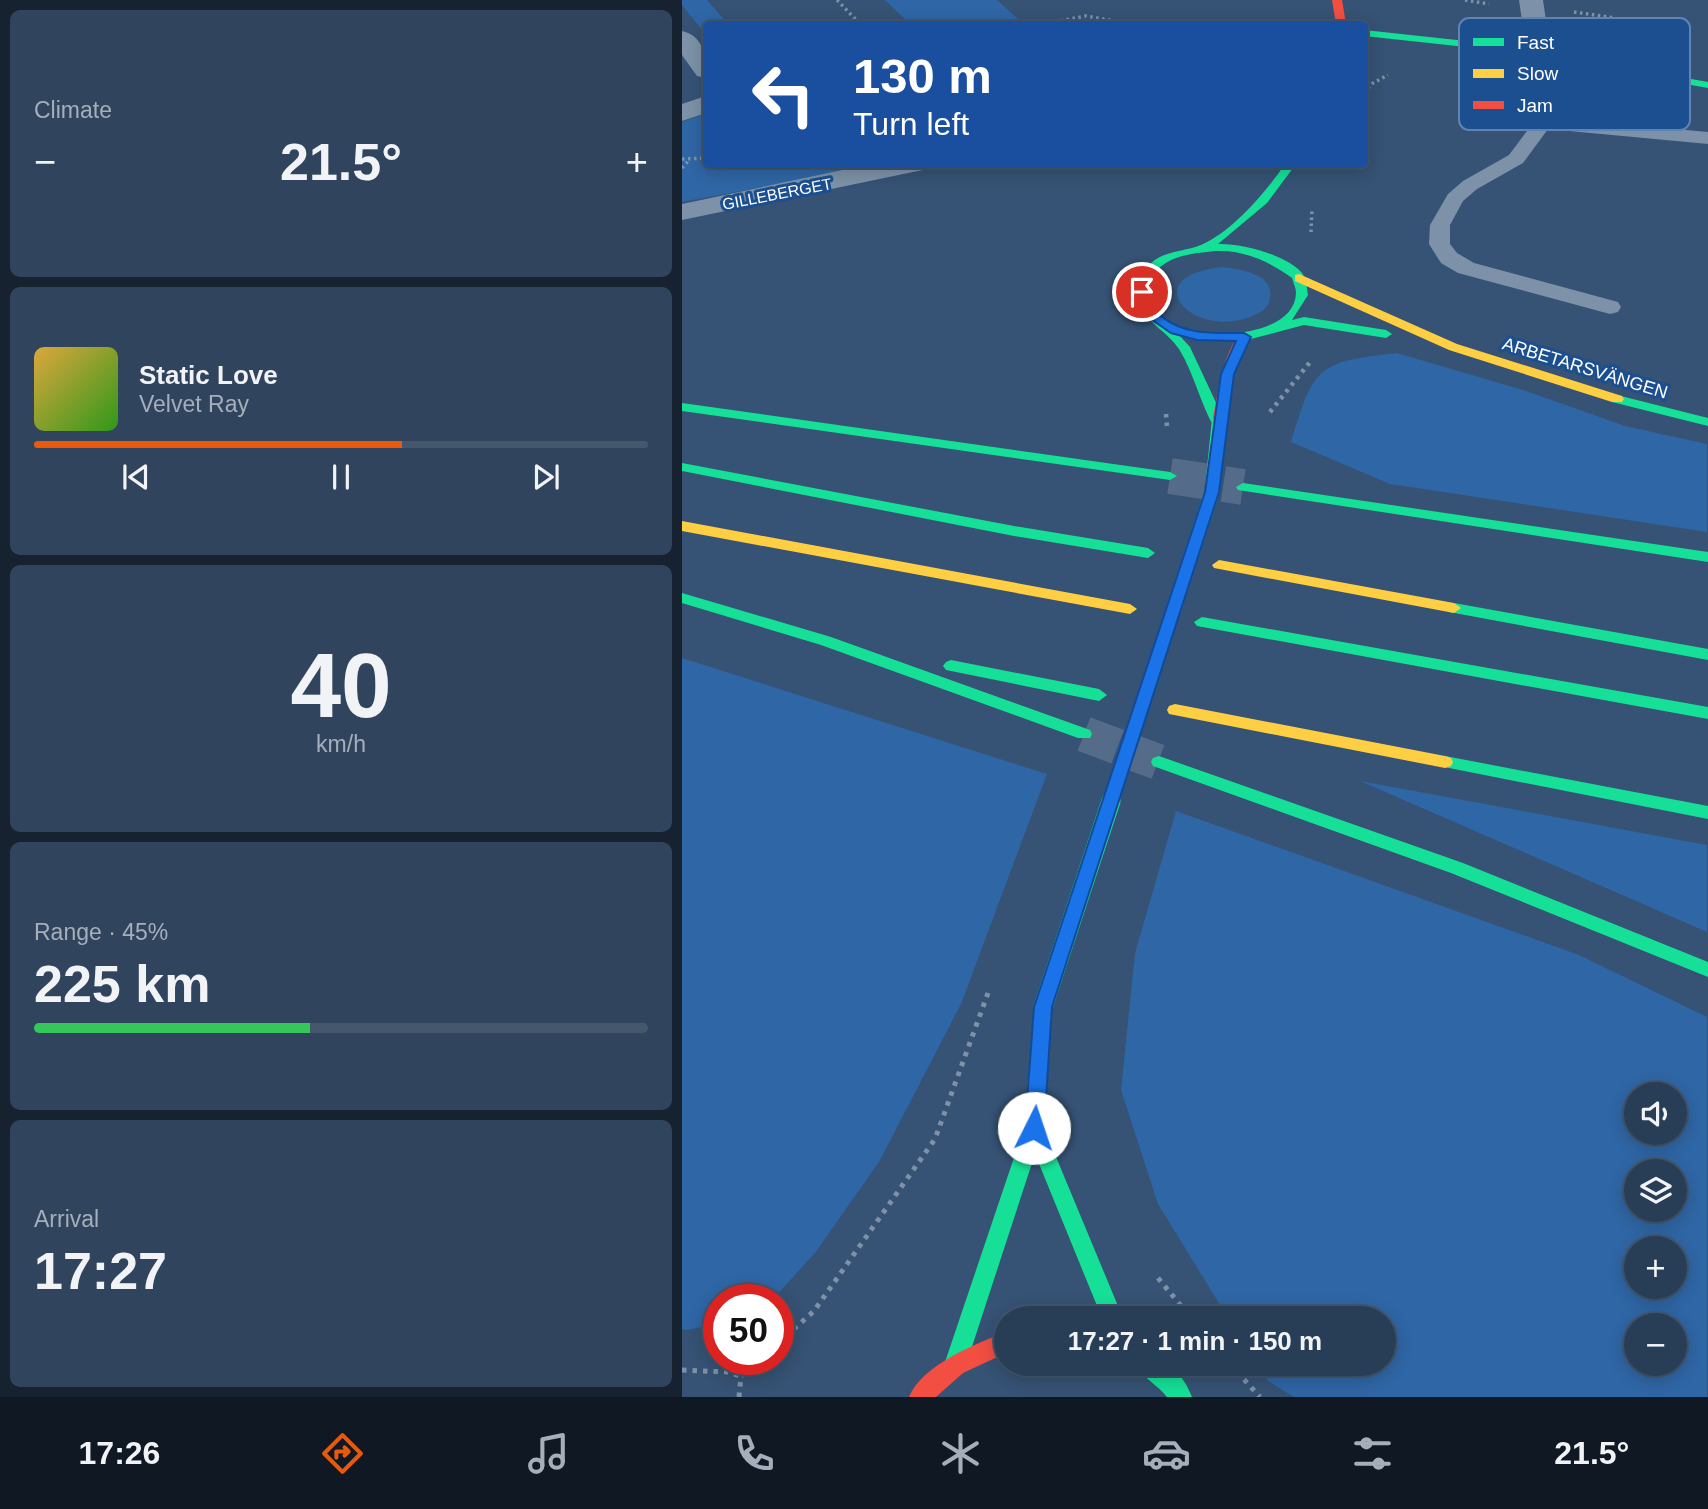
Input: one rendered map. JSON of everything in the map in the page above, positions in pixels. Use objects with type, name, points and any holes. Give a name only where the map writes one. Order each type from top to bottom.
[{"type":"main road","points":[[1337,0],[1340,21]]},
{"type":"main road","points":[[1368,33],[1459,43]]},
{"type":"main road","points":[[1690,82],[1708,85]]},
{"type":"main road","points":[[1279,207],[1288,170]]},
{"type":"main road","points":[[1204,248],[1236,226],[1288,170]]},
{"type":"main road","points":[[1159,321],[1197,337],[1244,337],[1278,327],[1293,316],[1302,304],[1303,290],[1299,278],[1276,252],[1229,247],[1204,248],[1173,256],[1150,272],[1142,292],[1143,302],[1159,321],[1184,347],[1219,424]]},
{"type":"main road","name":"ARBETARSVÄNGEN","points":[[1299,278],[1453,347],[1646,408],[1708,422]]},
{"type":"main road","name":"ARBETARSVÄNGEN","points":[[1278,327],[1304,321],[1327,323],[1453,347]]},
{"type":"main road","points":[[955,1364],[1034,1128],[1043,1007],[1212,492],[1227,374],[1244,337]]},
{"type":"main road","points":[[682,407],[1170,476]]},
{"type":"main road","points":[[682,467],[1014,531],[1148,553]]},
{"type":"main road","points":[[1243,487],[1708,557]]},
{"type":"main road","points":[[682,526],[1130,609]]},
{"type":"main road","points":[[1219,565],[1708,655]]},
{"type":"main road","points":[[682,598],[826,641],[1084,734]]},
{"type":"main road","points":[[1202,622],[1708,713]]},
{"type":"main road","points":[[826,641],[1099,695]]},
{"type":"main road","points":[[1175,709],[1708,813]]},
{"type":"main road","points":[[1159,762],[1457,868],[1708,970]]},
{"type":"main road","points":[[1034,1128],[1107,1306]]},
{"type":"main road","points":[[919,1397],[955,1364],[994,1347]]},
{"type":"main road","points":[[1164,1376],[1181,1397]]},
{"type":"street","points":[[1531,0],[1534,18]]},
{"type":"street","points":[[682,37],[703,67]]},
{"type":"street","points":[[682,113],[703,104]]},
{"type":"street","name":"GILLEBERGET","points":[[682,212],[894,168]]},
{"type":"lane","points":[[1537,130],[1516,159],[1470,185],[1455,198],[1440,225],[1439,244],[1449,258],[1466,268],[1610,307]]},
{"type":"lane","points":[[1619,130],[1708,138]]},
{"type":"path","points":[[837,0],[857,21]]},
{"type":"path","points":[[1059,21],[1086,16],[1115,21]]},
{"type":"path","points":[[682,159],[703,158]]},
{"type":"path","points":[[682,168],[690,159]]},
{"type":"path","points":[[794,1329],[814,1311],[935,1139],[988,993]]},
{"type":"path","points":[[682,1370],[727,1372],[741,1376],[739,1397]]},
{"type":"path","points":[[1241,1376],[1260,1397]]},
{"type":"shaded area","points":[[682,0],[707,0],[725,21],[703,21],[703,31],[682,5]]},
{"type":"shaded area","points":[[885,0],[997,0],[1019,20],[1015,21],[907,21]]},
{"type":"shaded area","points":[[703,114],[703,168],[856,168],[682,202],[682,122]]},
{"type":"shaded area","points":[[1222,267],[1246,271],[1262,278],[1270,290],[1265,308],[1257,314],[1234,321],[1213,321],[1195,315],[1182,306],[1177,294],[1180,283],[1195,273]]},
{"type":"shaded area","points":[[1397,353],[1523,390],[1625,426],[1707,444],[1707,532],[1390,484],[1291,442],[1306,397],[1323,372],[1350,360]]},
{"type":"shaded area","points":[[682,658],[1047,774],[961,1004],[879,1162],[815,1253],[787,1284],[703,1284],[703,1327],[682,1329]]},
{"type":"shaded area","points":[[1360,781],[1707,845],[1707,932]]},
{"type":"shaded area","points":[[1176,811],[1579,955],[1707,1017],[1707,1397],[1294,1397],[1268,1381],[1265,1376],[1396,1376],[1396,1306],[1221,1306],[1158,1204],[1121,1090],[1135,953]]},
{"type":"tunnel","points":[[1170,476],[1243,487]]},
{"type":"tunnel","points":[[1084,734],[1158,762]]},
{"type":"traffic: fast","points":[[1368,33],[1459,43]]},
{"type":"traffic: fast","points":[[1690,82],[1708,85]]},
{"type":"traffic: fast","points":[[1204,248],[1252,211],[1288,168]]},
{"type":"traffic: fast","points":[[1229,247],[1274,259],[1298,276],[1302,295],[1292,314],[1279,325],[1243,337],[1203,337],[1166,325],[1147,309],[1143,286],[1156,265],[1178,253],[1229,247]]},
{"type":"traffic: fast","points":[[1278,327],[1304,321],[1386,334]]},
{"type":"traffic: fast","points":[[1160,322],[1184,347],[1219,424]]},
{"type":"traffic: fast","points":[[1617,399],[1708,422]]},
{"type":"traffic: fast","points":[[682,407],[1170,476]]},
{"type":"traffic: fast","points":[[1043,1007],[1212,492],[1219,424]]},
{"type":"traffic: fast","points":[[682,467],[1014,531],[1148,553]]},
{"type":"traffic: fast","points":[[1243,487],[1708,557]]},
{"type":"traffic: fast","points":[[682,598],[826,641],[1084,734]]},
{"type":"traffic: fast","points":[[1454,608],[1708,655]]},
{"type":"traffic: fast","points":[[1202,622],[1708,713]]},
{"type":"traffic: fast","points":[[951,666],[1099,695]]},
{"type":"traffic: fast","points":[[1159,762],[1457,868],[1708,970]]},
{"type":"traffic: fast","points":[[1445,762],[1708,813]]},
{"type":"traffic: fast","points":[[955,1365],[1034,1128],[1043,1007]]},
{"type":"traffic: fast","points":[[1034,1128],[1108,1306]]},
{"type":"traffic: fast","points":[[1164,1376],[1181,1397]]},
{"type":"traffic: slow","points":[[1299,278],[1453,347],[1617,399]]},
{"type":"traffic: slow","points":[[682,526],[1130,609]]},
{"type":"traffic: slow","points":[[1219,565],[1454,608]]},
{"type":"traffic: slow","points":[[1175,710],[1445,762]]},
{"type":"traffic: jam","points":[[1337,0],[1340,21]]},
{"type":"traffic: jam","points":[[1219,424],[1227,374],[1244,337]]},
{"type":"traffic: jam","points":[[920,1397],[955,1365],[994,1347]]},
{"type":"route","points":[[1034,1128],[1043,1007],[1212,492],[1227,374],[1244,337],[1197,337],[1176,330],[1149,312],[1143,302],[1142,292]]}]
